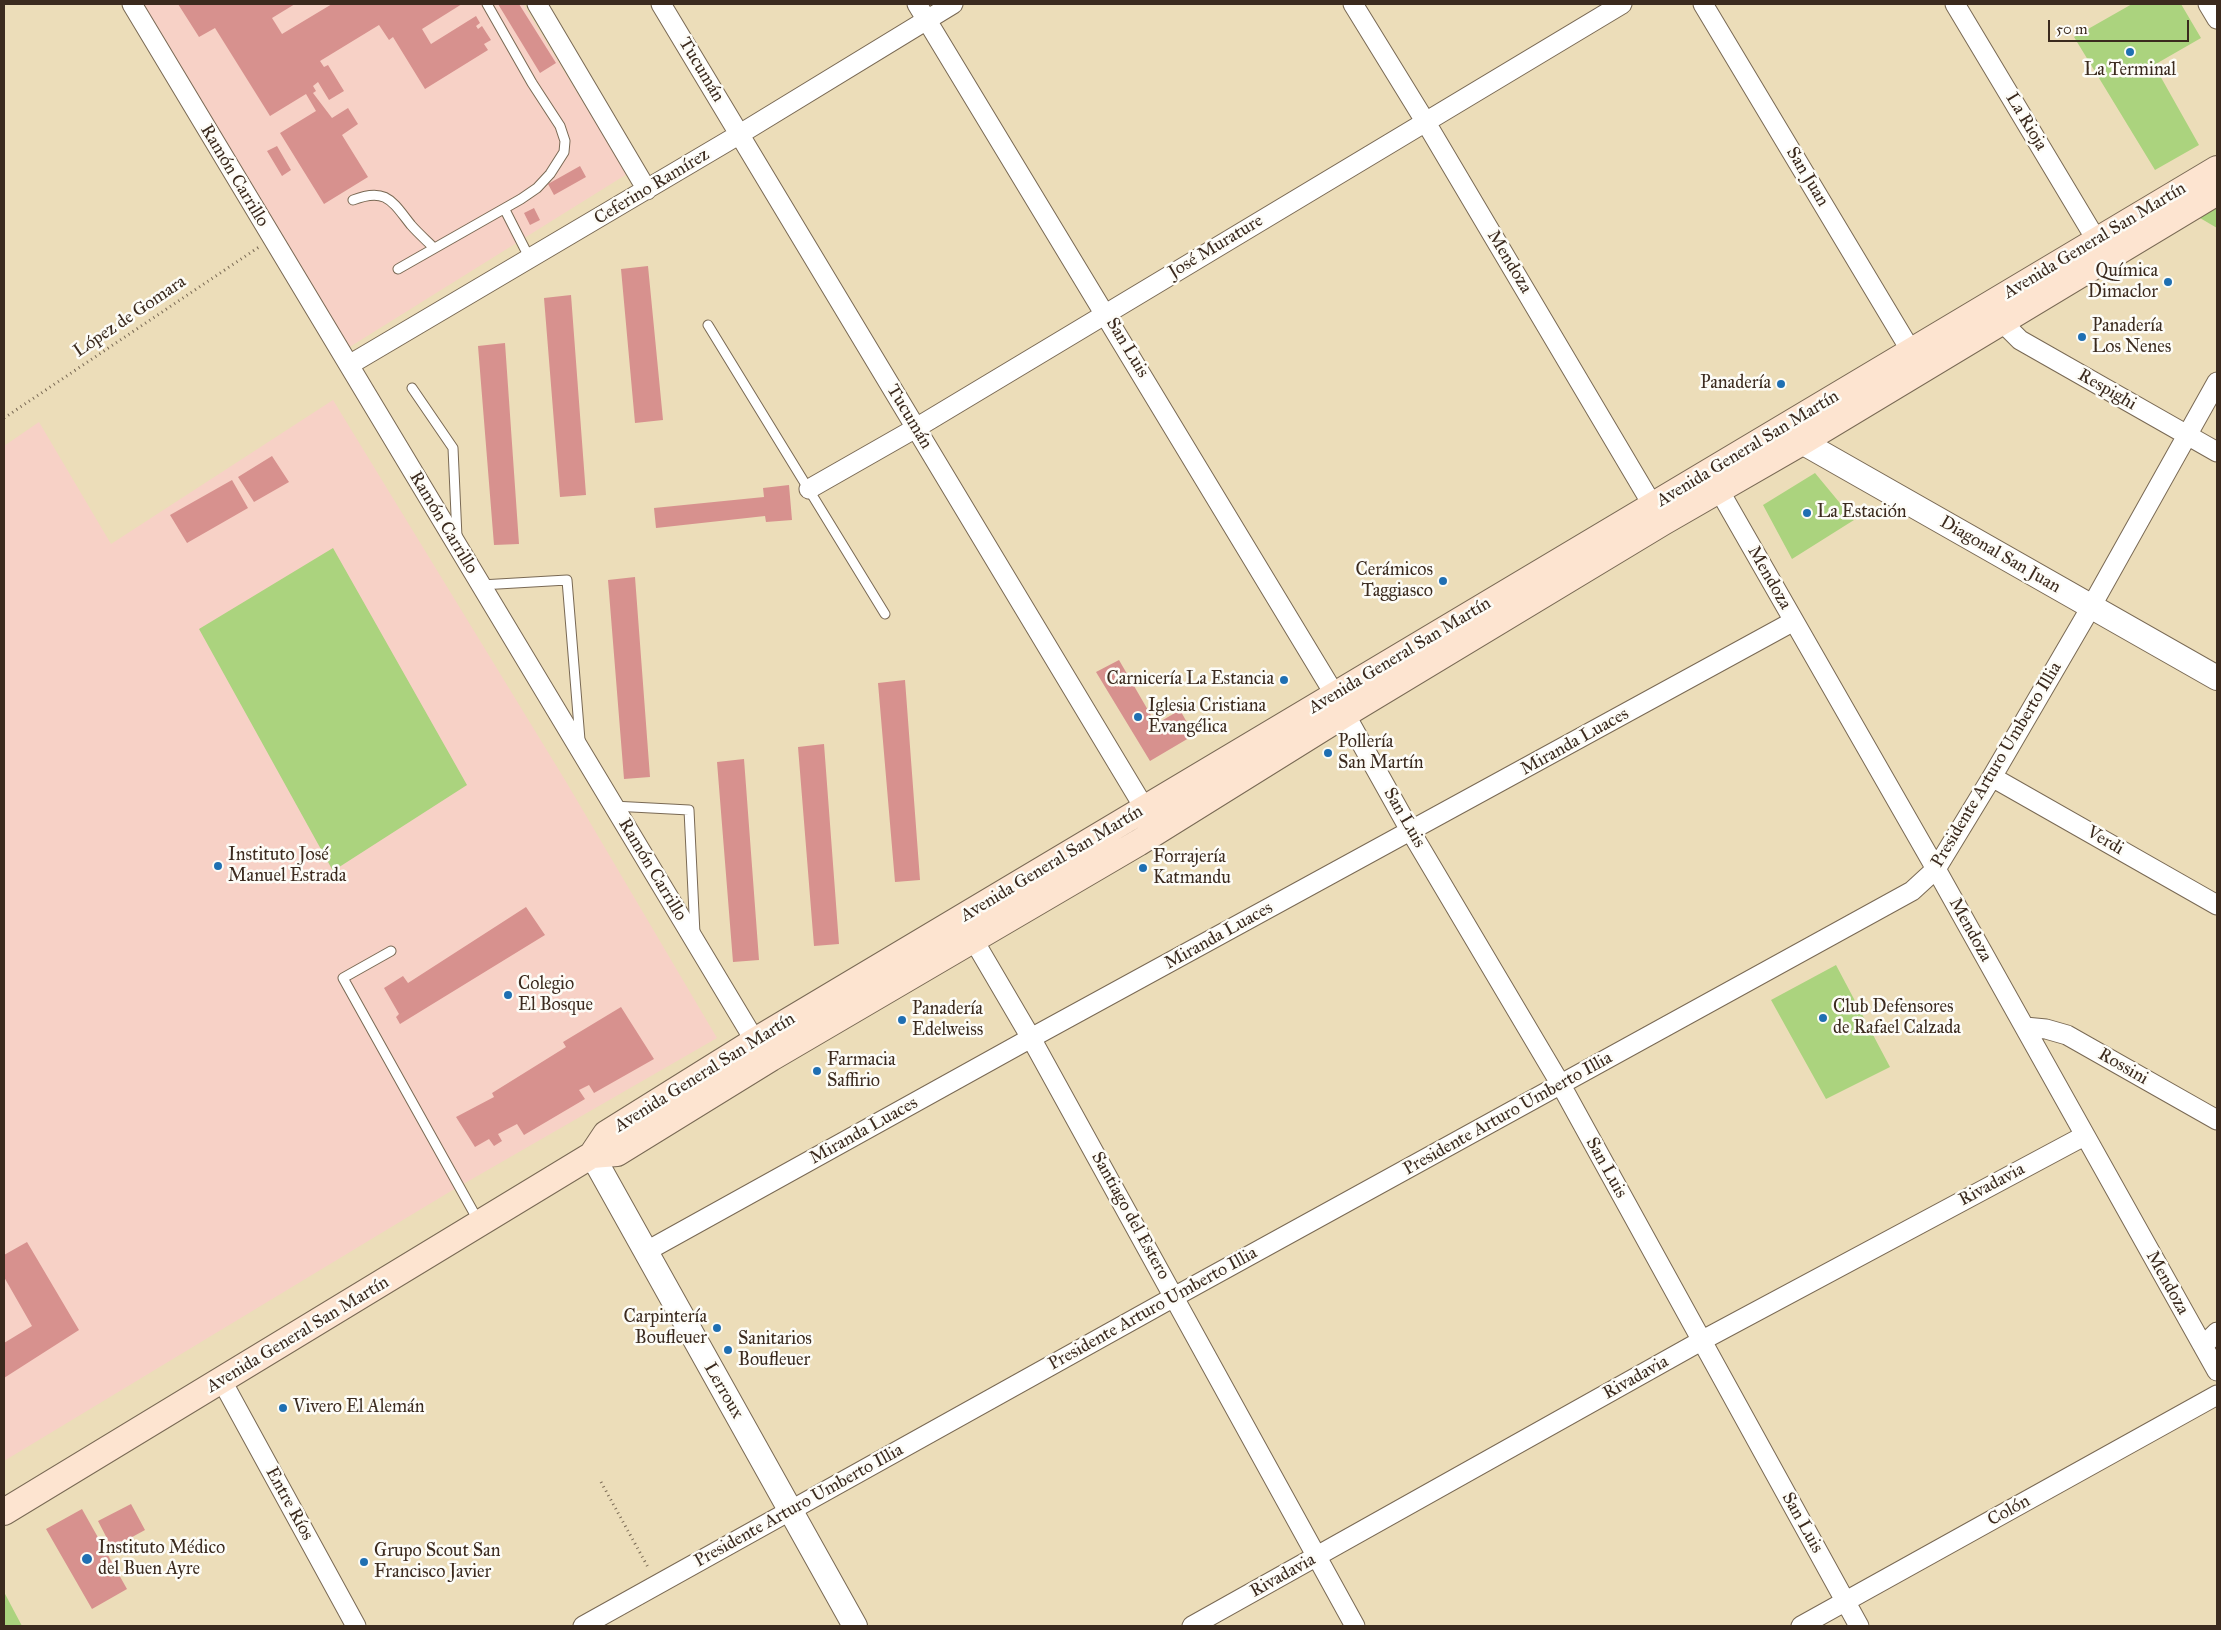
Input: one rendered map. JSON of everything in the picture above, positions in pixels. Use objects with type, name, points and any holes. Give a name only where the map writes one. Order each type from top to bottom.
[{"type":"main road","name":"Avenida General San Martín","points":[[1658,514],[1719,490],[1910,351],[2217,169]]},
{"type":"main road","name":"Avenida General San Martín","points":[[592,1155],[617,1152],[771,1058],[973,939],[1152,820],[1340,704],[1794,434],[2002,322],[2217,192]]},
{"type":"main road","name":"Avenida General San Martín","points":[[4,1512],[480,1225],[592,1155],[606,1134],[755,1041],[1152,820]]},
{"type":"street","name":"Ramón Carrillo","points":[[132,4],[755,1041]]},
{"type":"street","points":[[538,4],[647,190]]},
{"type":"street","name":"Tucumán","points":[[660,4],[1152,820]]},
{"type":"street","name":"Ceferino Ramírez","points":[[349,365],[740,134],[921,12],[953,4]]},
{"type":"street","name":"Mendoza","points":[[1353,4],[1425,121],[1658,514]]},
{"type":"street","name":"José Murature","points":[[809,489],[916,428],[1622,4]]},
{"type":"street","name":"San Juan","points":[[1703,4],[1910,351]]},
{"type":"street","name":"La Rioja","points":[[1954,4],[2097,241]]},
{"type":"street","points":[[2208,4],[2217,19]]},
{"type":"street","name":"San Luis","points":[[921,12],[1106,313],[1340,704],[1411,832],[1561,1085],[1859,1626]]},
{"type":"street","name":"Respighi","points":[[2002,322],[2020,340],[2217,452]]},
{"type":"street","name":"Presidente Arturo Umberto Illia","points":[[583,1626],[1174,1297],[1912,891],[1936,869],[1992,777],[2091,607],[2217,382]]},
{"type":"street","name":"Diagonal San Juan","points":[[1794,434],[2217,678]]},
{"type":"street","name":"Mendoza","points":[[1719,490],[1936,869],[2217,1371]]},
{"type":"street","name":"Miranda Luaces","points":[[645,1252],[1031,1038],[1794,622]]},
{"type":"street","name":"Verdi","points":[[1992,777],[2217,905]]},
{"type":"street","name":"Santiago del Estero","points":[[973,939],[1031,1038],[1355,1626]]},
{"type":"street","name":"Rossini","points":[[2025,1027],[2046,1029],[2067,1035],[2217,1120]]},
{"type":"street","name":"Rivadavia","points":[[1192,1626],[1701,1342],[2084,1136]]},
{"type":"street","name":"Lerroux","points":[[592,1155],[855,1626]]},
{"type":"street","points":[[2203,1346],[2217,1332]]},
{"type":"street","name":"Entre Ríos","points":[[222,1381],[356,1626]]},
{"type":"street","name":"Colón","points":[[1801,1626],[2217,1395]]},
{"type":"lane","points":[[398,269],[505,210],[536,188],[550,174],[564,152],[565,141],[560,126],[532,83],[487,4]]},
{"type":"lane","points":[[353,200],[364,196],[380,194],[391,198],[415,230],[434,248]]},
{"type":"lane","points":[[505,210],[530,259]]},
{"type":"lane","points":[[708,325],[885,614]]},
{"type":"lane","points":[[412,388],[453,448],[457,547]]},
{"type":"lane","points":[[481,585],[568,580],[581,753]]},
{"type":"lane","points":[[613,806],[689,810],[695,941]]},
{"type":"lane","points":[[391,952],[343,978],[480,1225]]},
{"type":"path","name":"López de Gomara","points":[[4,418],[272,239]]},
{"type":"path","points":[[601,1482],[658,1585]]},
{"type":"shaded area","points":[[143,4],[523,4],[627,174],[348,348]]},
{"type":"shaded area","name":"Instituto José Manuel Estrada","points":[[333,400],[565,780],[717,1038],[446,1194],[4,1461],[4,446],[39,422],[111,544]]},
{"type":"green space","points":[[2132,4],[2181,4],[2201,38],[2154,65],[2199,145],[2155,170],[2074,37]]},
{"type":"green space","points":[[2217,207],[2217,228],[2200,218]]},
{"type":"green space","name":"La Estación","points":[[1815,473],[1854,520],[1792,559],[1763,505]]},
{"type":"green space","points":[[333,548],[467,785],[333,871],[199,629]]},
{"type":"green space","name":"Club Defensores de Rafael Calzada","points":[[1836,965],[1890,1067],[1826,1099],[1771,1000]]},
{"type":"green space","points":[[4,1592],[22,1626],[4,1626]]},
{"type":"building","points":[[178,4],[295,4],[272,18],[282,34],[332,4],[462,4],[422,29],[431,44],[476,16],[480,23],[476,26],[478,29],[482,26],[491,40],[484,44],[488,50],[425,89],[393,37],[389,40],[379,25],[320,61],[324,67],[328,65],[344,91],[329,100],[318,82],[313,86],[316,91],[313,93],[332,118],[348,108],[358,124],[342,135],[368,177],[324,204],[280,133],[316,111],[306,94],[270,116],[215,28],[199,37]]},
{"type":"building","points":[[498,4],[519,4],[556,63],[540,73]]},
{"type":"building","points":[[277,146],[291,170],[282,176],[267,151]]},
{"type":"building","points":[[580,166],[586,177],[554,195],[548,184]]},
{"type":"building","points":[[534,208],[540,220],[530,225],[524,213]]},
{"type":"building","points":[[648,266],[663,420],[635,423],[621,269]]},
{"type":"building","points":[[571,295],[586,495],[560,497],[544,298]]},
{"type":"building","points":[[505,343],[519,544],[494,545],[478,346]]},
{"type":"building","points":[[272,456],[289,482],[254,502],[238,477]]},
{"type":"building","points":[[232,480],[248,508],[187,543],[170,515]]},
{"type":"building","points":[[789,485],[792,520],[766,522],[765,516],[656,528],[654,508],[764,497],[763,488]]},
{"type":"building","points":[[635,577],[650,777],[624,779],[608,580]]},
{"type":"building","name":"Iglesia Cristiana Evangélica","points":[[1119,660],[1156,724],[1180,710],[1194,735],[1150,761],[1096,672]]},
{"type":"building","points":[[905,680],[920,880],[895,882],[878,683]]},
{"type":"building","points":[[824,744],[839,944],[814,946],[798,747]]},
{"type":"building","points":[[744,759],[759,960],[733,962],[717,762]]},
{"type":"building","points":[[526,907],[545,935],[400,1024],[396,1017],[399,1014],[384,988],[403,976],[408,983]]},
{"type":"building","points":[[621,1007],[654,1059],[594,1093],[589,1085],[579,1090],[585,1099],[524,1135],[517,1124],[498,1134],[502,1141],[494,1146],[489,1139],[475,1147],[456,1117],[494,1097],[492,1093],[566,1047],[563,1042]]},
{"type":"building","points":[[27,1242],[79,1330],[4,1378],[4,1343],[32,1326],[4,1277],[4,1255]]},
{"type":"building","points":[[131,1504],[145,1530],[112,1548],[98,1521]]},
{"type":"building","name":"Instituto Médico del Buen Ayre","points":[[82,1509],[127,1589],[92,1609],[46,1529]]},
{"type":"place","name":"La Terminal","points":[[2130,52]]},
{"type":"place","name":"Química Dimaclor","points":[[2168,282]]},
{"type":"place","name":"Panadería Los Nenes","points":[[2082,337]]},
{"type":"place","name":"Panadería","points":[[1781,384]]},
{"type":"place","name":"La Estación","points":[[1807,513]]},
{"type":"place","name":"Cerámicos Taggiasco","points":[[1443,581]]},
{"type":"place","name":"Carnicería La Estancia","points":[[1284,680]]},
{"type":"place","name":"Iglesia Cristiana Evangélica","points":[[1138,717]]},
{"type":"place","name":"Pollería San Martín","points":[[1328,753]]},
{"type":"place","name":"Instituto José Manuel Estrada","points":[[218,866]]},
{"type":"place","name":"Forrajería Katmandu","points":[[1143,868]]},
{"type":"place","name":"Colegio El Bosque","points":[[508,995]]},
{"type":"place","name":"Club Defensores de Rafael Calzada","points":[[1823,1018]]},
{"type":"place","name":"Panadería Edelweiss","points":[[902,1020]]},
{"type":"place","name":"Farmacia Saffirio","points":[[817,1071]]},
{"type":"place","name":"Carpintería Boufleuer","points":[[717,1328]]},
{"type":"place","name":"Sanitarios Boufleuer","points":[[728,1350]]},
{"type":"place","name":"Vivero El Alemán","points":[[283,1408]]},
{"type":"place","name":"Instituto Médico del Buen Ayre","points":[[87,1559]]},
{"type":"place","name":"Grupo Scout San Francisco Javier","points":[[364,1562]]}]
